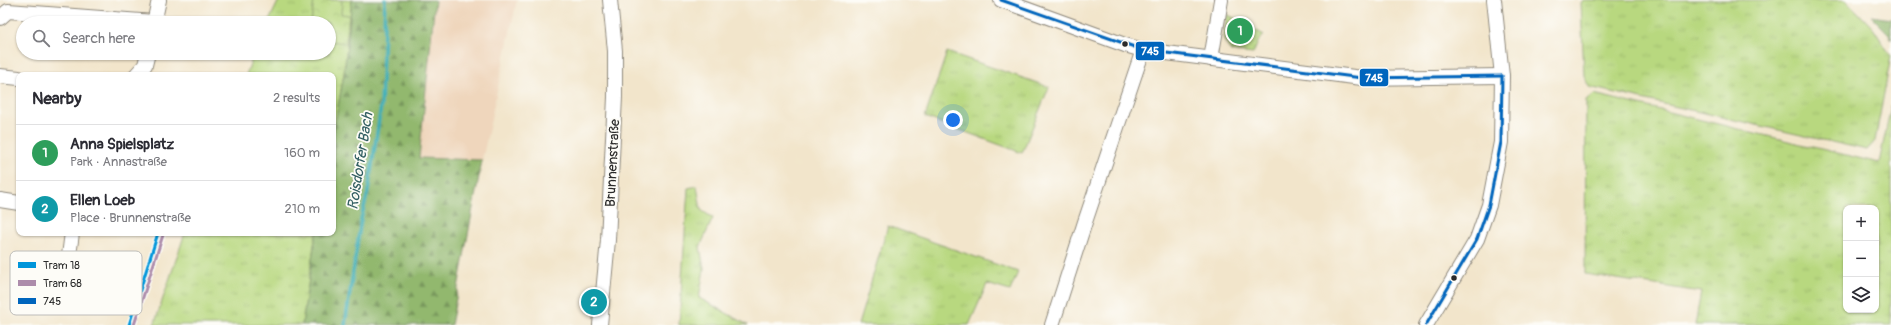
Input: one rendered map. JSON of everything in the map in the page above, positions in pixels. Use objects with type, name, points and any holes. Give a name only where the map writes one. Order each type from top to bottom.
[{"type":"street","points":[[155,16],[159,0]]},
{"type":"street","name":"Brunnenstraße","points":[[600,325],[608,240],[615,97],[615,50],[610,0]]},
{"type":"street","points":[[1001,0],[1125,45],[1143,50],[1362,78],[1502,76]]},
{"type":"street","points":[[1211,59],[1221,0]]},
{"type":"street","points":[[1426,325],[1477,240],[1489,205],[1501,142],[1502,76],[1494,0]]},
{"type":"street","points":[[1,17],[8,11],[74,16]]},
{"type":"street","points":[[1052,325],[1143,50]]},
{"type":"street","points":[[138,72],[145,64],[146,60]]},
{"type":"street","points":[[0,76],[16,78]]},
{"type":"street","points":[[0,200],[16,202]]},
{"type":"street","points":[[70,251],[72,236]]},
{"type":"shaded area","points":[[435,0],[517,0],[482,160],[419,158]]},
{"type":"green space","points":[[279,0],[352,0],[344,74],[336,118],[336,72],[247,72],[251,60],[336,60],[336,16],[271,16]]},
{"type":"green space","points":[[314,0],[342,0],[341,14],[349,15],[346,43],[336,42],[336,16],[312,16]]},
{"type":"green space","points":[[352,0],[435,0],[419,158],[482,160],[451,325],[302,325],[316,236],[336,236],[336,118],[344,74]]},
{"type":"green space","points":[[1583,0],[1846,0],[1873,28],[1891,56],[1875,141],[1867,150],[1589,87],[1584,76],[1581,3]]},
{"type":"green space","points":[[1227,14],[1264,35],[1258,42],[1253,54],[1231,51],[1224,40]]},
{"type":"green space","points":[[1871,16],[1891,19],[1891,40],[1889,34]]},
{"type":"green space","points":[[947,52],[1049,87],[1022,153],[925,117]]},
{"type":"green space","points":[[1594,94],[1879,163],[1891,107],[1891,325],[1695,325],[1701,292],[1585,274],[1586,101]]},
{"type":"green space","points":[[697,186],[701,210],[713,218],[700,247],[704,269],[699,298],[748,325],[679,325],[688,188]]},
{"type":"green space","points":[[888,226],[1018,272],[1010,291],[987,284],[969,325],[858,325]]},
{"type":"green space","points":[[184,236],[316,236],[302,325],[154,325]]},
{"type":"waterway","name":"Roisdorfer Bach","points":[[345,325],[361,219],[368,192],[381,106],[385,0]]},
{"type":"tram line","name":"18","points":[[142,284],[157,236]]},
{"type":"tram line","name":"68","points":[[142,300],[163,236]]},
{"type":"tram line","name":"18","points":[[129,325],[132,315]]},
{"type":"tram line","name":"68","points":[[134,325],[137,315]]},
{"type":"transit line","name":"745","points":[[1001,0],[1143,50],[1362,78],[1502,76]]},
{"type":"transit line","name":"745","points":[[1426,325],[1477,239],[1489,205],[1501,142],[1502,76]]},
{"type":"place","name":"Anna Spielsplatz","points":[[1240,31]]},
{"type":"place","name":"Ellen Loeb","points":[[594,302]]}]
